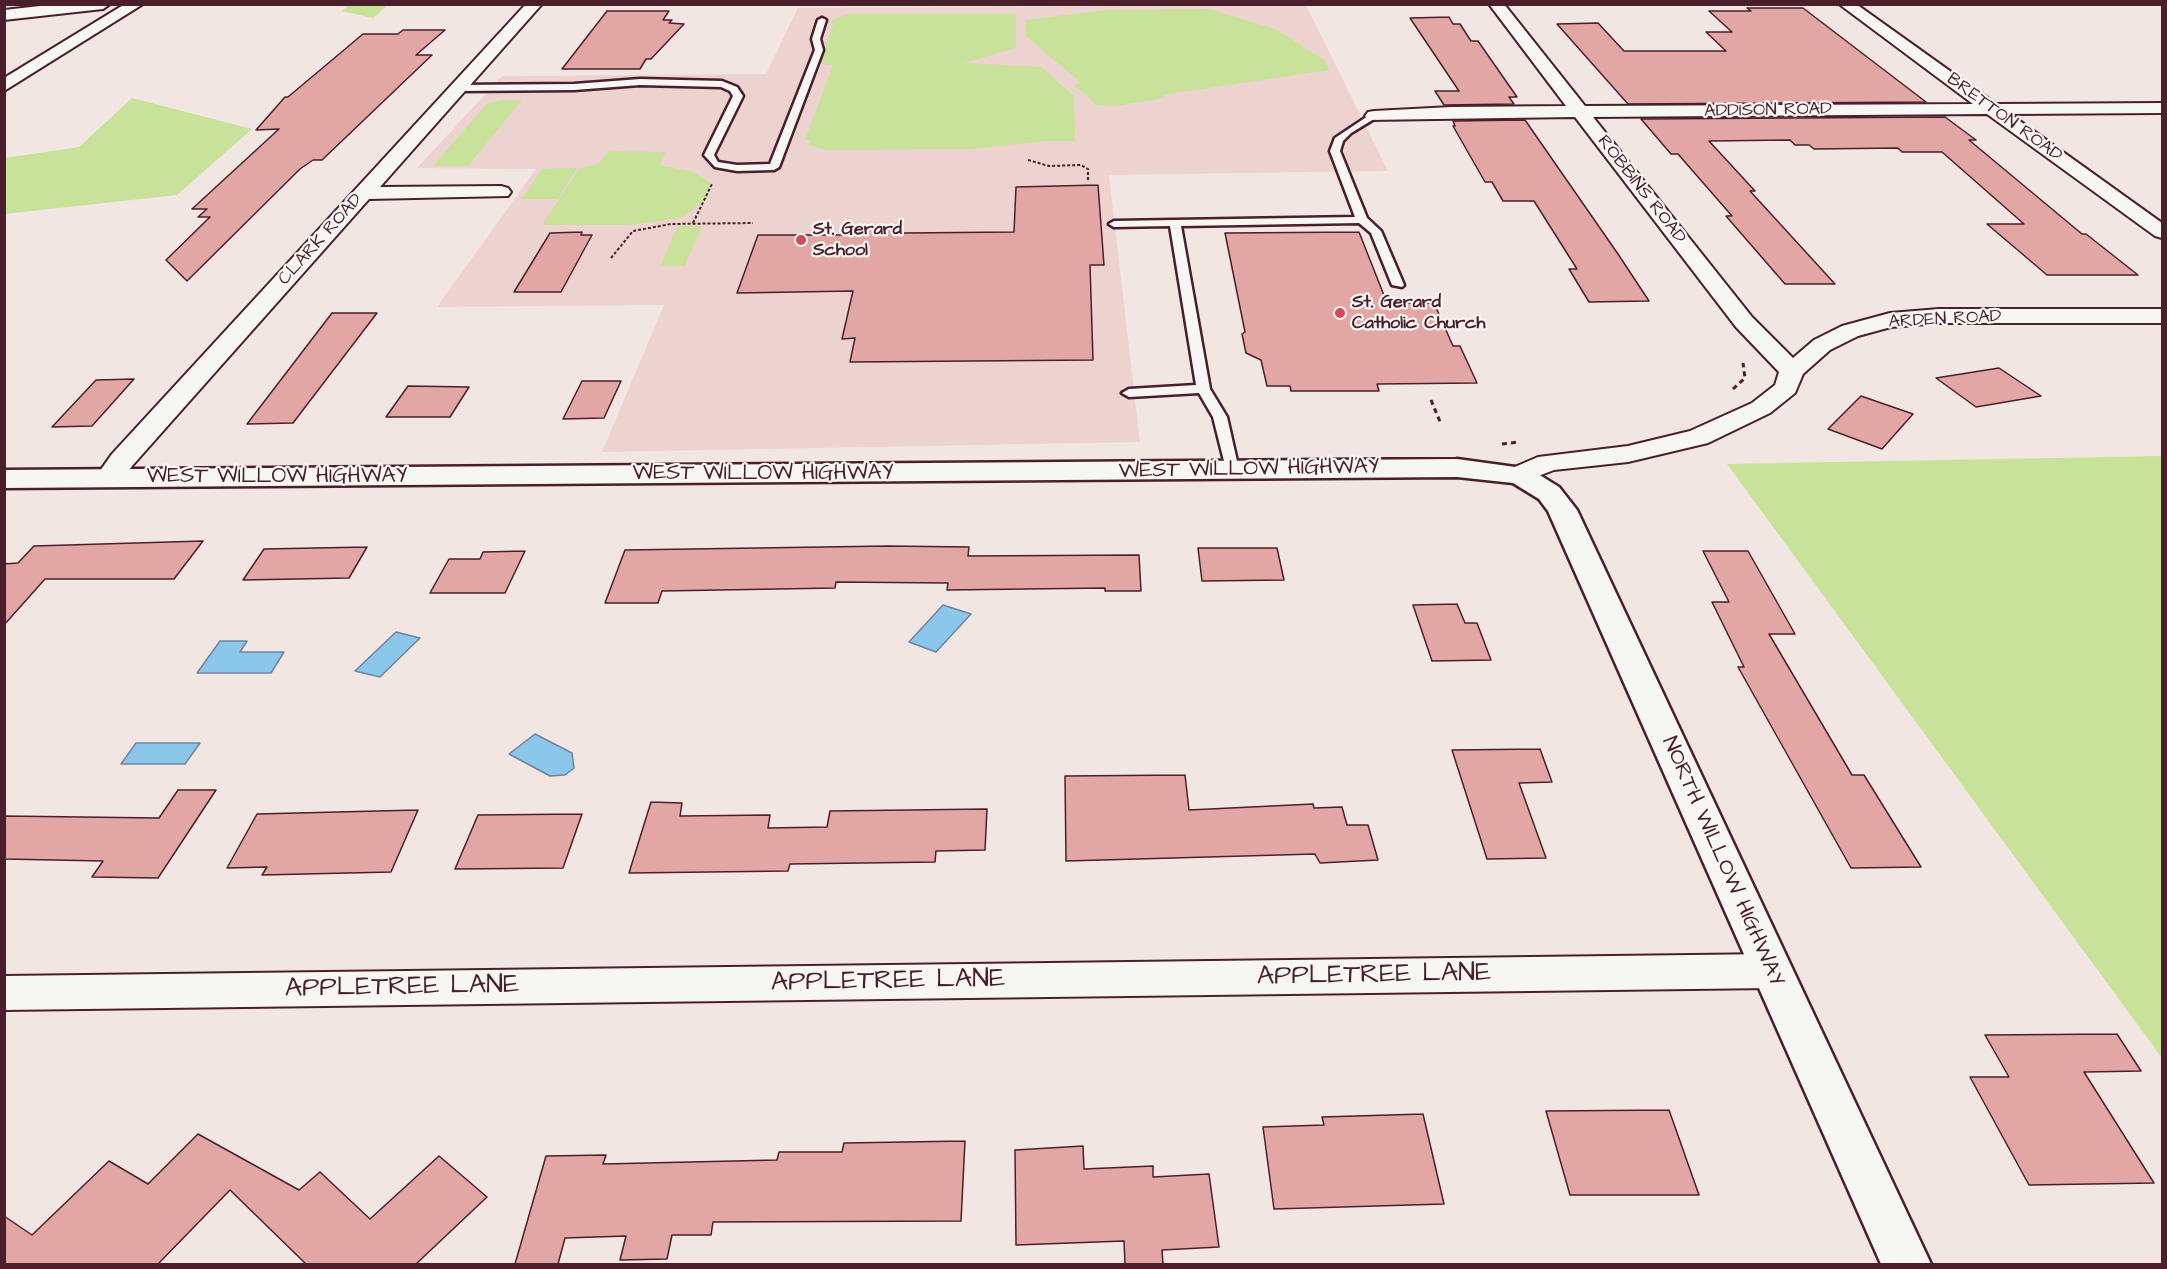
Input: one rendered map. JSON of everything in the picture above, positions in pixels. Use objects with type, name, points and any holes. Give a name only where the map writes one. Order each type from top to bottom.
[{"type":"street","points":[[4,15],[103,4]]},
{"type":"street","points":[[4,86],[136,4]]},
{"type":"street","name":"CLARK ROAD","points":[[109,478],[122,460],[536,4]]},
{"type":"street","name":"ROBBINS ROAD","points":[[1496,4],[1744,322],[1792,371]]},
{"type":"street","name":"BRETTON ROAD","points":[[1846,4],[2163,232]]},
{"type":"street","name":"ADDISON ROAD","points":[[1374,116],[1451,112],[2163,108]]},
{"type":"street","points":[[363,193],[501,192]]},
{"type":"street","name":"ARDEN ROAD","points":[[1523,458],[1548,463],[1628,454],[1699,437],[1761,408],[1786,388],[1792,371],[1822,345],[1850,331],[1890,320],[1939,316],[2163,316]]},
{"type":"street","name":"WEST WILLOW HIGHWAY","points":[[4,479],[1457,468],[1523,458]]},
{"type":"street","name":"NORTH WILLOW HIGHWAY","points":[[1523,458],[1562,510],[1906,1264]]},
{"type":"street","name":"APPLETREE LANE","points":[[4,993],[1772,971]]},
{"type":"lane","points":[[458,88],[574,87],[640,82],[722,84],[734,89],[738,96],[709,156],[715,165],[737,168],[774,168],[819,50],[816,39],[822,20]]},
{"type":"lane","points":[[1374,116],[1348,131],[1338,140],[1335,151],[1362,220],[1376,231],[1398,285]]},
{"type":"lane","points":[[1114,224],[1362,220]]},
{"type":"lane","points":[[1175,224],[1203,389],[1220,417],[1232,470]]},
{"type":"lane","points":[[1129,393],[1203,389]]},
{"type":"path","points":[[1028,160],[1049,166],[1081,165],[1088,170],[1088,180]]},
{"type":"path","points":[[693,224],[715,177]]},
{"type":"path","points":[[611,258],[633,231],[671,224],[753,222]]},
{"type":"path","points":[[1732,390],[1745,378],[1744,366],[1737,356]]},
{"type":"path","points":[[1431,400],[1441,424]]},
{"type":"path","points":[[1496,445],[1523,458]]},
{"type":"shaded area","name":"St. Gerard School","points":[[1306,5],[1388,171],[1109,175],[1140,442],[602,452],[664,305],[437,307],[536,169],[417,168],[502,76],[766,74],[798,8]]},
{"type":"green space","points":[[350,4],[388,5],[373,18],[342,11]]},
{"type":"green space","points":[[1209,9],[1275,29],[1326,61],[1329,70],[1162,95],[1165,98],[1116,106],[1097,105],[1074,85],[1081,83],[1026,36],[1025,20],[1105,10]]},
{"type":"green space","points":[[847,14],[1016,14],[1016,48],[964,63],[1041,67],[1074,96],[1075,141],[1046,141],[973,149],[825,150],[809,145],[811,140],[805,140],[833,65],[819,64],[833,25],[831,21]]},
{"type":"green space","points":[[132,98],[252,129],[177,195],[5,214],[5,158],[79,147]]},
{"type":"green space","points":[[501,100],[522,100],[468,166],[433,166],[487,104]]},
{"type":"green space","points":[[610,151],[666,152],[659,165],[693,172],[712,184],[702,203],[681,218],[631,225],[542,225],[579,169],[599,163]]},
{"type":"green space","points":[[577,168],[558,199],[522,199],[542,169]]},
{"type":"green space","points":[[678,226],[702,226],[685,266],[660,266]]},
{"type":"green space","points":[[2162,456],[2162,1058],[1727,464]]},
{"type":"water","points":[[943,605],[971,614],[936,652],[909,642]]},
{"type":"water","points":[[396,632],[420,638],[380,677],[355,671]]},
{"type":"water","points":[[220,641],[247,641],[240,652],[284,652],[271,673],[197,673]]},
{"type":"water","points":[[535,734],[572,753],[574,768],[565,775],[550,776],[509,754]]},
{"type":"water","points":[[136,743],[200,743],[185,764],[121,764]]},
{"type":"building","points":[[1747,8],[1803,8],[1926,102],[1628,104],[1557,24],[1598,23],[1624,51],[1726,51],[1706,32],[1732,32],[1709,11],[1751,11]]},
{"type":"building","points":[[607,11],[669,11],[663,20],[672,20],[669,23],[684,24],[651,59],[646,59],[640,69],[562,69]]},
{"type":"building","points":[[1449,17],[1453,24],[1460,24],[1471,41],[1478,41],[1517,97],[1509,97],[1514,104],[1444,105],[1435,91],[1459,91],[1410,18]]},
{"type":"building","points":[[403,30],[445,30],[416,55],[432,55],[322,160],[313,160],[300,169],[187,281],[166,260],[210,217],[198,217],[207,209],[192,209],[279,129],[256,130],[285,97],[288,97],[363,34],[398,34]]},
{"type":"building","points":[[1945,117],[1976,140],[1969,140],[2082,234],[2086,234],[2138,275],[2047,275],[1987,224],[2024,224],[1942,152],[1902,152],[1898,148],[1814,149],[1809,145],[1795,145],[1790,140],[1709,141],[1755,191],[1750,191],[1835,284],[1785,284],[1726,216],[1732,216],[1678,154],[1671,154],[1641,119]]},
{"type":"building","points":[[1525,120],[1649,301],[1589,302],[1569,269],[1577,269],[1534,201],[1503,201],[1492,182],[1485,182],[1453,126],[1455,126],[1453,121]]},
{"type":"building","points":[[1098,185],[1104,265],[1090,265],[1093,360],[850,362],[855,338],[842,339],[853,291],[737,293],[758,235],[850,235],[862,228],[878,225],[894,227],[903,233],[1014,232],[1016,187]]},
{"type":"building","points":[[582,232],[581,235],[592,235],[561,292],[514,292],[550,233]]},
{"type":"building","name":"St. Gerard Catholic Church","points":[[1359,232],[1387,303],[1434,303],[1453,346],[1460,346],[1477,383],[1377,384],[1379,391],[1291,391],[1290,386],[1267,386],[1261,360],[1246,353],[1242,334],[1245,332],[1225,233]]},
{"type":"building","points":[[332,313],[377,313],[293,423],[247,424]]},
{"type":"building","points":[[1999,368],[2041,396],[1976,407],[1936,378]]},
{"type":"building","points":[[134,379],[92,426],[52,427],[96,380]]},
{"type":"building","points":[[582,381],[621,381],[604,418],[563,419]]},
{"type":"building","points":[[408,386],[469,387],[450,417],[386,417]]},
{"type":"building","points":[[1861,396],[1913,414],[1882,449],[1828,429]]},
{"type":"building","points":[[203,541],[174,579],[45,579],[4,625],[4,564],[18,563],[34,546]]},
{"type":"building","points":[[367,547],[349,578],[243,580],[264,549]]},
{"type":"building","points":[[969,547],[968,556],[1139,555],[1141,591],[1105,591],[1105,588],[947,590],[948,583],[836,582],[835,588],[662,591],[658,603],[605,603],[625,550]]},
{"type":"building","points":[[1198,548],[1277,548],[1284,580],[1202,581]]},
{"type":"building","points":[[525,551],[505,593],[430,593],[449,559],[480,559],[483,552]]},
{"type":"building","points":[[1703,551],[1748,551],[1795,634],[1769,634],[1852,775],[1864,775],[1921,867],[1851,868],[1738,667],[1744,667],[1712,602],[1729,602]]},
{"type":"building","points":[[1457,604],[1465,623],[1477,623],[1491,660],[1432,661],[1413,605]]},
{"type":"building","points":[[1540,749],[1552,782],[1519,783],[1546,858],[1487,859],[1452,750]]},
{"type":"building","points":[[1185,775],[1189,810],[1313,804],[1314,808],[1342,807],[1347,825],[1368,825],[1378,860],[1320,863],[1315,854],[1066,861],[1065,776]]},
{"type":"building","points":[[178,790],[216,790],[158,878],[92,877],[103,861],[4,859],[4,816],[159,818]]},
{"type":"building","points":[[651,802],[682,803],[680,816],[770,815],[768,828],[827,827],[830,811],[987,809],[985,850],[936,851],[935,862],[790,864],[788,871],[629,873]]},
{"type":"building","points":[[418,810],[391,872],[262,875],[267,867],[227,868],[257,814]]},
{"type":"building","points":[[582,814],[563,868],[455,869],[478,815]]},
{"type":"building","points":[[2117,1034],[2141,1071],[2084,1072],[2154,1183],[2029,1185],[1970,1077],[2009,1077],[1985,1035]]},
{"type":"building","points":[[1669,1110],[1699,1195],[1570,1195],[1546,1111]]},
{"type":"building","points":[[1423,1114],[1444,1204],[1274,1209],[1263,1127],[1324,1125],[1322,1117]]},
{"type":"building","points":[[198,1134],[299,1190],[320,1172],[370,1219],[439,1156],[487,1197],[416,1264],[306,1264],[230,1190],[158,1264],[4,1264],[4,1216],[32,1235],[109,1161],[148,1184]]},
{"type":"building","points":[[965,1141],[961,1221],[713,1222],[711,1235],[672,1235],[667,1259],[620,1260],[626,1236],[565,1238],[558,1264],[515,1264],[546,1156],[606,1155],[603,1164],[777,1160],[779,1152],[842,1152],[844,1143]]},
{"type":"building","points":[[1083,1146],[1084,1169],[1153,1166],[1153,1177],[1209,1174],[1219,1247],[1162,1250],[1163,1264],[1125,1264],[1124,1241],[1016,1245],[1015,1150]]},
{"type":"place","name":"St. Gerard School","points":[[801,240]]},
{"type":"place","name":"St. Gerard Catholic Church","points":[[1340,313]]}]
